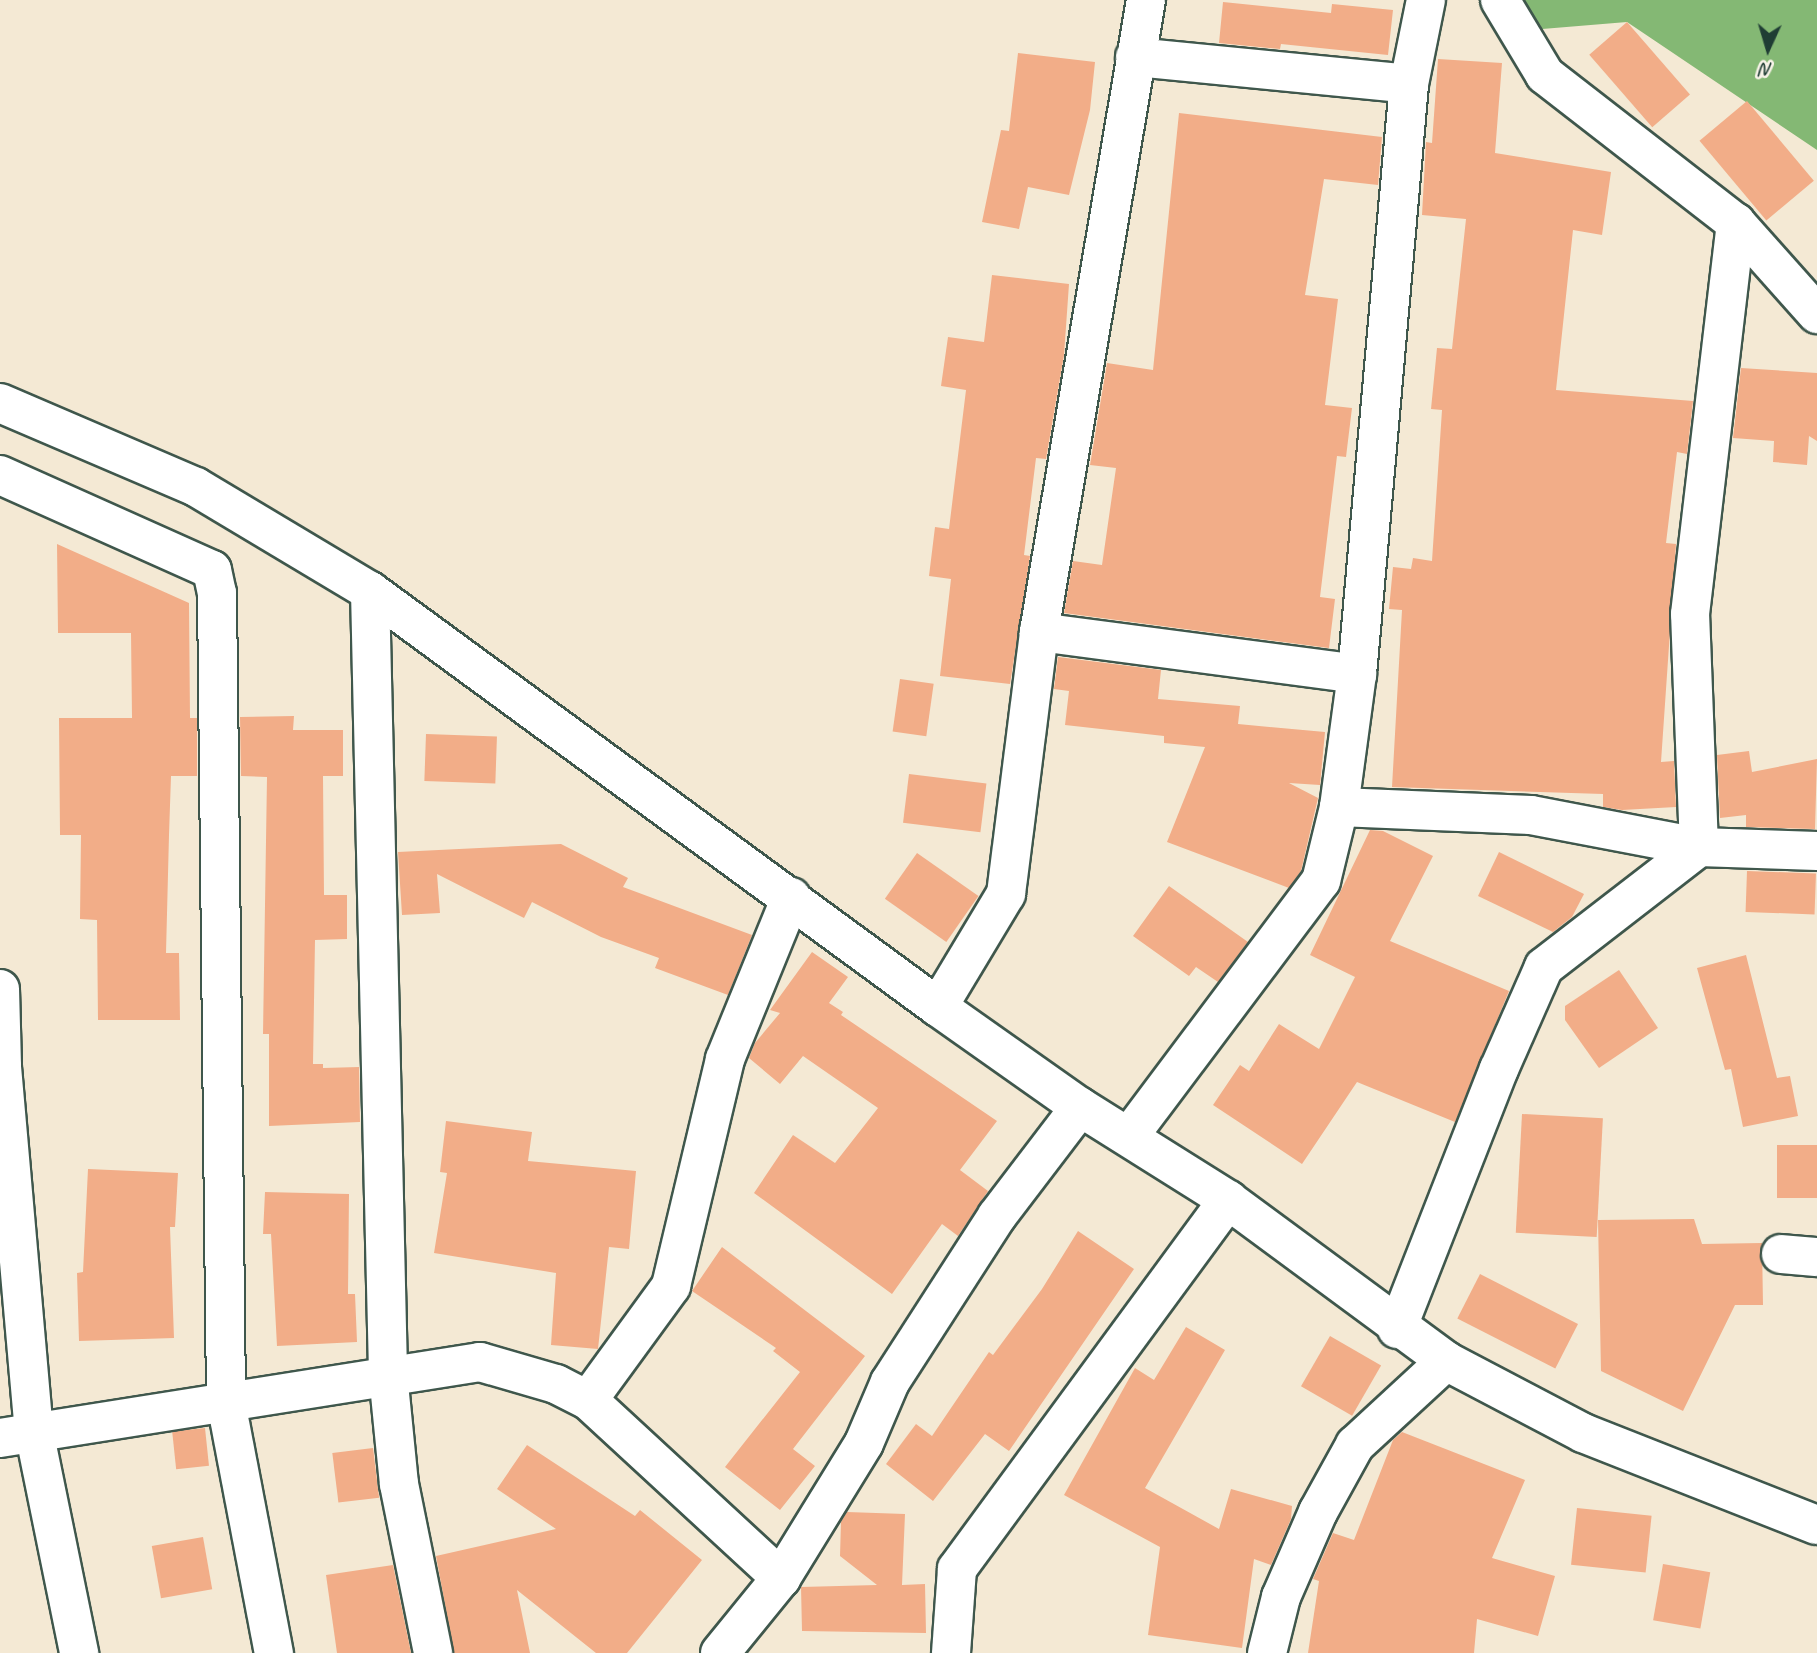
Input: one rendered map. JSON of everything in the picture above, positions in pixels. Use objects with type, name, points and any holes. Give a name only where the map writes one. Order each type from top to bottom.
[{"type":"street","points":[[938,1007],[1006,894],[1039,632],[1146,0]]},
{"type":"street","points":[[1130,1135],[1321,881],[1339,807],[1357,674],[1409,84],[1426,0]]},
{"type":"street","points":[[1500,0],[1545,75],[1736,223],[1817,314]]},
{"type":"street","points":[[1135,57],[1409,84]]},
{"type":"street","points":[[1699,847],[1690,614],[1736,223]]},
{"type":"street","points":[[0,404],[196,486],[370,591],[938,1007],[1080,1107],[1130,1135],[1228,1200],[1397,1329],[1446,1361],[1583,1433],[1817,1525]]},
{"type":"street","points":[[0,475],[212,570],[217,593],[226,1402],[274,1653]]},
{"type":"street","points":[[370,591],[388,1374],[399,1484],[433,1653]]},
{"type":"street","points":[[1039,632],[1357,674]]},
{"type":"street","points":[[1339,807],[1531,815],[1699,847],[1817,851]]},
{"type":"street","points":[[1397,1329],[1499,1069],[1544,967],[1699,847]]},
{"type":"street","points":[[588,1400],[671,1286],[725,1059],[791,897]]},
{"type":"street","points":[[0,989],[17,1435],[79,1653]]},
{"type":"street","points":[[720,1653],[781,1578],[864,1443],[897,1371],[997,1216],[1080,1107]]},
{"type":"street","points":[[951,1653],[957,1569],[1228,1200]]},
{"type":"street","points":[[1267,1653],[1281,1597],[1318,1512],[1355,1445],[1446,1361]]},
{"type":"street","points":[[17,1435],[388,1374],[480,1362],[556,1384],[588,1400],[781,1578]]},
{"type":"green space","points":[[1512,0],[1817,0],[1817,150],[1627,22],[1519,31]]},
{"type":"building","points":[[1223,2],[1331,13],[1332,4],[1393,10],[1388,55],[1281,44],[1280,49],[1219,43]]},
{"type":"building","points":[[1627,22],[1690,94],[1652,127],[1589,55]]},
{"type":"building","points":[[1018,53],[1095,62],[1090,110],[1069,195],[1028,187],[1019,229],[982,222],[1001,130],[1009,131]]},
{"type":"building","points":[[1438,59],[1502,63],[1495,153],[1611,172],[1602,235],[1573,230],[1556,390],[1693,401],[1687,454],[1677,452],[1666,543],[1676,544],[1661,762],[1674,761],[1676,807],[1622,810],[1603,807],[1603,794],[1392,787],[1402,610],[1389,609],[1393,567],[1411,569],[1413,558],[1432,561],[1442,410],[1431,409],[1437,348],[1452,349],[1466,219],[1422,215],[1426,142],[1432,143]]},
{"type":"building","points":[[1747,101],[1814,181],[1766,221],[1700,141]]},
{"type":"building","points":[[1179,113],[1382,137],[1378,185],[1324,179],[1305,295],[1338,299],[1325,405],[1352,408],[1346,457],[1337,456],[1320,597],[1335,599],[1329,648],[1064,613],[1073,561],[1102,565],[1116,468],[1090,465],[1107,363],[1153,370]]},
{"type":"building","points":[[992,275],[1069,284],[1064,355],[1046,459],[1036,458],[1024,555],[1030,556],[1010,684],[940,676],[951,579],[929,576],[935,527],[949,529],[966,390],[941,386],[948,337],[984,342]]},
{"type":"building","points":[[1741,368],[1817,373],[1817,441],[1809,436],[1807,465],[1773,462],[1774,441],[1733,438]]},
{"type":"building","points":[[57,544],[189,603],[190,718],[197,718],[197,776],[171,776],[166,953],[179,953],[180,1020],[98,1020],[97,920],[80,919],[81,835],[60,835],[59,718],[132,718],[131,633],[58,633]]},
{"type":"building","points":[[1058,657],[1161,670],[1158,699],[1240,706],[1238,724],[1325,732],[1320,785],[1289,783],[1318,798],[1301,871],[1289,888],[1167,842],[1205,747],[1164,743],[1164,736],[1065,725],[1069,691],[1054,689]]},
{"type":"building","points":[[900,679],[934,684],[926,736],[893,731]]},
{"type":"building","points":[[294,716],[293,730],[343,730],[343,776],[323,776],[324,895],[347,895],[347,939],[315,940],[313,1064],[323,1064],[323,1068],[359,1067],[360,1122],[269,1126],[269,1034],[263,1034],[267,777],[241,776],[240,717]]},
{"type":"building","points":[[426,734],[497,736],[495,783],[424,781]]},
{"type":"building","points":[[1749,751],[1752,772],[1817,759],[1815,829],[1746,827],[1746,815],[1720,818],[1717,755]]},
{"type":"building","points":[[909,774],[986,784],[980,832],[903,823]]},
{"type":"building","points":[[1370,830],[1383,831],[1433,856],[1390,941],[1509,991],[1455,1122],[1357,1082],[1302,1164],[1213,1105],[1240,1065],[1249,1071],[1279,1024],[1319,1049],[1355,977],[1310,955]]},
{"type":"building","points":[[561,844],[628,878],[623,887],[752,935],[728,995],[655,968],[659,958],[601,937],[532,902],[524,918],[437,874],[440,913],[402,915],[398,852]]},
{"type":"building","points":[[1499,852],[1584,894],[1572,917],[1553,932],[1478,896]]},
{"type":"building","points":[[917,853],[978,896],[946,942],[885,899]]},
{"type":"building","points":[[1747,871],[1816,873],[1815,914],[1746,912]]},
{"type":"building","points":[[1169,886],[1248,942],[1218,982],[1196,967],[1189,976],[1133,936]]},
{"type":"building","points":[[812,952],[848,977],[829,1003],[843,1012],[841,1015],[997,1121],[960,1170],[988,1191],[958,1236],[942,1224],[892,1294],[754,1193],[793,1135],[835,1163],[878,1108],[803,1056],[780,1084],[749,1058],[755,1043],[780,1013],[770,1010]]},
{"type":"building","points":[[1746,955],[1777,1078],[1790,1076],[1798,1116],[1743,1127],[1731,1069],[1725,1070],[1697,968]]},
{"type":"building","points":[[1619,970],[1658,1028],[1599,1068],[1565,1020],[1565,1006]]},
{"type":"building","points":[[1522,1114],[1603,1118],[1597,1237],[1516,1233]]},
{"type":"building","points":[[446,1121],[532,1132],[528,1161],[636,1171],[629,1249],[609,1247],[598,1349],[551,1345],[556,1273],[434,1253],[447,1173],[440,1172]]},
{"type":"building","points":[[1777,1145],[1817,1145],[1817,1198],[1777,1198]]},
{"type":"building","points":[[88,1169],[178,1173],[175,1227],[170,1227],[174,1338],[79,1341],[77,1273],[83,1272]]},
{"type":"building","points":[[265,1192],[349,1194],[348,1294],[355,1294],[357,1342],[277,1346],[271,1234],[263,1234]]},
{"type":"building","points":[[1694,1219],[1702,1244],[1762,1243],[1763,1305],[1735,1305],[1683,1411],[1601,1371],[1598,1220]]},
{"type":"building","points":[[1078,1231],[1134,1269],[1009,1451],[985,1434],[933,1501],[886,1464],[916,1424],[932,1436],[989,1352],[993,1355],[1042,1289]]},
{"type":"building","points":[[722,1247],[865,1356],[793,1449],[815,1466],[780,1510],[725,1467],[800,1372],[773,1351],[776,1348],[692,1291]]},
{"type":"building","points":[[1480,1274],[1578,1324],[1555,1368],[1457,1319]]},
{"type":"building","points":[[1186,1327],[1225,1350],[1145,1488],[1219,1529],[1231,1489],[1292,1506],[1291,1519],[1271,1565],[1254,1559],[1242,1648],[1148,1635],[1160,1547],[1064,1495],[1135,1368],[1154,1380]]},
{"type":"building","points":[[1330,1336],[1381,1366],[1352,1416],[1301,1386]]},
{"type":"building","points":[[205,1428],[209,1466],[176,1469],[172,1431]]},
{"type":"building","points":[[1402,1432],[1525,1480],[1492,1558],[1555,1576],[1538,1636],[1477,1619],[1474,1653],[1308,1653],[1319,1581],[1313,1579],[1333,1533],[1354,1540],[1393,1440]]},
{"type":"building","points":[[527,1445],[635,1516],[640,1510],[702,1560],[627,1653],[596,1653],[517,1590],[530,1653],[454,1653],[436,1556],[556,1529],[497,1489]]},
{"type":"building","points":[[373,1448],[379,1498],[338,1503],[332,1453]]},
{"type":"building","points":[[1577,1508],[1652,1516],[1646,1573],[1571,1565]]},
{"type":"building","points":[[847,1512],[905,1514],[902,1585],[925,1584],[926,1633],[802,1631],[801,1587],[877,1585],[840,1556],[841,1522]]},
{"type":"building","points":[[203,1537],[212,1589],[161,1598],[152,1546]]},
{"type":"building","points":[[1663,1564],[1710,1572],[1700,1628],[1653,1620]]},
{"type":"building","points":[[393,1565],[411,1653],[337,1653],[326,1575]]}]
